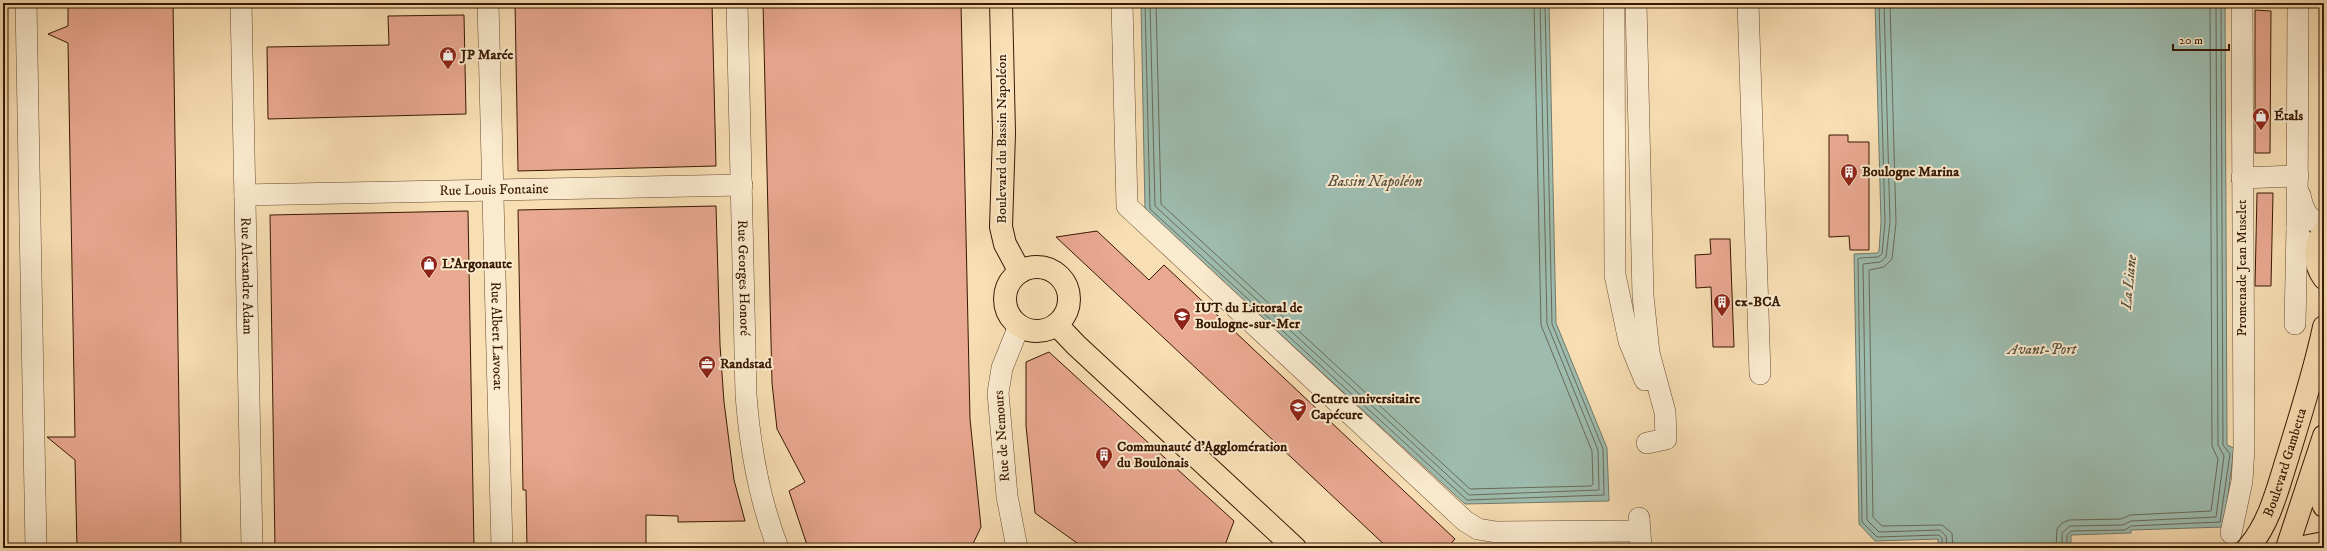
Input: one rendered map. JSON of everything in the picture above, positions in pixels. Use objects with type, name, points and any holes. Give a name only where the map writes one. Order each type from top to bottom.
[{"type":"main road","name":"Boulevard du Bassin Napoléon","points":[[1001,3],[1004,133],[1001,227],[1005,244],[1020,272]]},
{"type":"main road","points":[[2324,231],[2317,244],[2316,257],[2324,278]]},
{"type":"main road","points":[[1032,267],[1046,268],[1054,272],[1064,281],[1068,289],[1069,302],[1065,315],[1057,325],[1038,332],[1019,326],[1010,317],[1005,301],[1008,284],[1020,272],[1032,267]]},
{"type":"main road","points":[[1057,325],[1076,345],[1293,547]]},
{"type":"main road","name":"Boulevard Gambetta","points":[[2248,548],[2263,526],[2274,499],[2306,398],[2324,326]]},
{"type":"main road","name":"Boulevard Gambetta","points":[[2287,548],[2324,436]]},
{"type":"main road","points":[[2315,466],[2316,486],[2324,506]]},
{"type":"main road","points":[[2298,548],[2324,543]]},
{"type":"street","points":[[26,3],[36,548]]},
{"type":"street","name":"Rue Alexandre Adam","points":[[242,3],[252,548]]},
{"type":"street","name":"Rue Albert Lavocat","points":[[488,3],[502,548]]},
{"type":"street","name":"Rue Georges Honoré","points":[[737,3],[742,185],[744,367],[749,428],[764,505],[778,548]]},
{"type":"street","points":[[1122,3],[1127,206],[1465,521],[1478,529],[1496,532],[1640,532]]},
{"type":"street","points":[[1614,3],[1616,275],[1629,341],[1646,383],[1665,412]]},
{"type":"street","points":[[1636,3],[1643,296],[1649,353],[1665,412],[1666,439],[1647,443]]},
{"type":"street","points":[[1748,3],[1760,374]]},
{"type":"street","name":"Promenade Jean Muselet","points":[[2231,533],[2242,481],[2244,448],[2242,326],[2242,3]]},
{"type":"street","points":[[2295,324],[2298,182],[2298,3]]},
{"type":"street","points":[[2242,178],[2298,182]]},
{"type":"street","points":[[2298,182],[2307,215],[2312,221],[2324,225]]},
{"type":"street","name":"Rue Louis Fontaine","points":[[245,195],[742,185]]},
{"type":"street","points":[[2297,228],[2300,238],[2316,257]]},
{"type":"street","name":"Rue de Nemours","points":[[1017,548],[1006,490],[998,393],[1002,368],[1019,326]]},
{"type":"water","name":"Bassin Napoléon","points":[[1141,3],[1549,3],[1556,323],[1607,448],[1609,501],[1465,504],[1145,210]]},
{"type":"water","name":"Avant-Port","points":[[1875,3],[2225,3],[2227,445],[2234,448],[2224,527],[2131,530],[2131,533],[2071,535],[2071,548],[1938,548],[1938,539],[1875,541],[1859,524],[1854,254],[1877,253],[1879,251],[1881,222]]},
{"type":"building","points":[[68,3],[173,3],[181,548],[77,548],[75,460],[47,437],[75,437],[68,43],[48,34],[68,26]]},
{"type":"building","points":[[515,3],[712,3],[716,166],[518,171]]},
{"type":"building","points":[[763,3],[961,3],[970,419],[981,527],[971,548],[808,548],[789,491],[805,482],[777,429],[772,383]]},
{"type":"building","points":[[2255,10],[2271,11],[2270,153],[2255,153]]},
{"type":"building","points":[[464,15],[466,114],[268,119],[267,47],[389,45],[388,16]]},
{"type":"building","name":"Boulogne Marina","points":[[1829,135],[1848,135],[1848,142],[1869,142],[1869,250],[1850,250],[1849,236],[1829,237]]},
{"type":"building","points":[[2257,193],[2273,193],[2271,286],[2255,286]]},
{"type":"building","points":[[716,206],[720,345],[724,402],[734,480],[745,521],[678,522],[678,516],[646,515],[646,548],[527,548],[526,490],[523,490],[518,210]]},
{"type":"building","points":[[468,211],[474,548],[275,548],[270,215]]},
{"type":"building","name":"Centre universitaire Capécure","points":[[1097,231],[1149,280],[1164,265],[1455,539],[1447,548],[1388,548],[1056,237]]},
{"type":"building","name":"ex-BCA","points":[[1710,239],[1730,239],[1734,347],[1713,347],[1711,287],[1696,288],[1695,255],[1711,254]]},
{"type":"building","name":"Communauté d'Agglomération du Boulonais","points":[[1049,352],[1234,521],[1225,545],[1084,548],[1035,513],[1026,426],[1026,362]]},
{"type":"place","name":"JP Marée","points":[[448,70]]},
{"type":"place","name":"Étals","points":[[2261,131]]},
{"type":"place","name":"Boulogne Marina","points":[[1849,187]]},
{"type":"place","name":"L'Argonaute","points":[[429,279]]},
{"type":"place","name":"ex-BCA","points":[[1722,317]]},
{"type":"place","name":"IUT du Littoral de Boulogne-sur-Mer","points":[[1182,331]]},
{"type":"place","name":"Randstad","points":[[707,379]]},
{"type":"place","name":"Centre universitaire Capécure","points":[[1298,422]]},
{"type":"place","name":"Communauté d'Agglomération du Boulonais","points":[[1104,470]]},
{"type":"water label","name":"La Liane","points":[[2129,282]]}]
